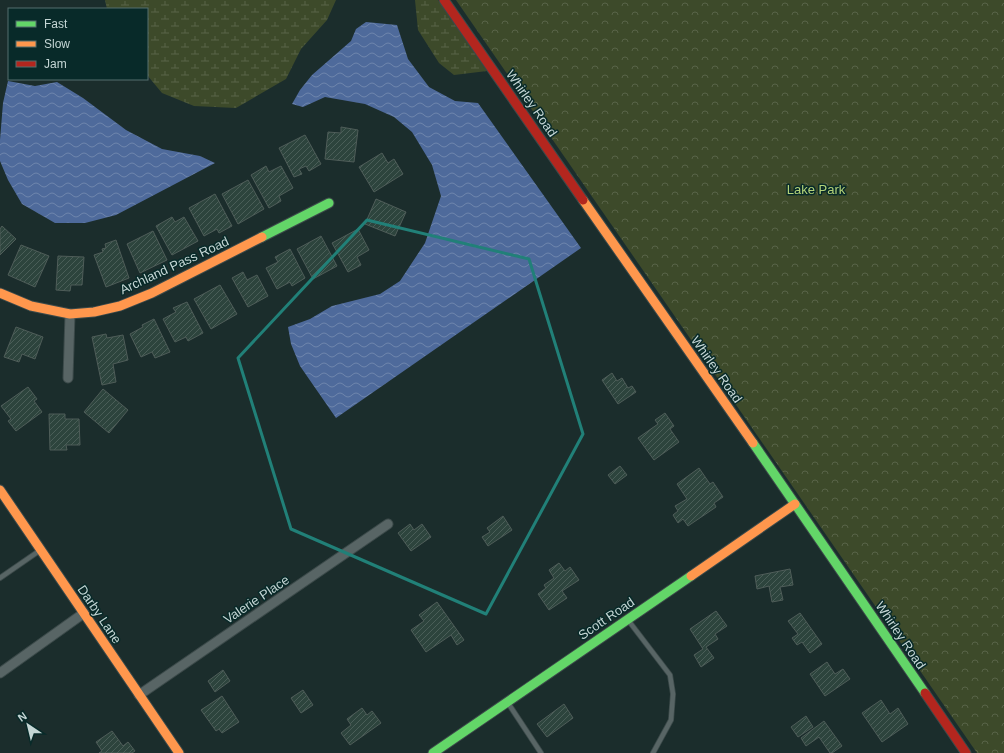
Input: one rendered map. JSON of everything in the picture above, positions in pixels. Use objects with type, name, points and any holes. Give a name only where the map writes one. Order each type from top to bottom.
[{"type":"street","name":"Whirley Road","points":[[444,0],[795,504],[966,753]]},
{"type":"street","name":"Archland Pass Road","points":[[0,293],[31,306],[70,314],[94,312],[120,306],[152,293],[330,203]]},
{"type":"street","points":[[68,378],[70,314]]},
{"type":"street","name":"Darby Lane","points":[[0,490],[179,753]]},
{"type":"street","name":"Scott Road","points":[[433,753],[795,504]]},
{"type":"street","name":"Valerie Place","points":[[139,695],[388,524]]},
{"type":"street","points":[[0,673],[84,613]]},
{"type":"lane","points":[[0,578],[41,550]]},
{"type":"lane","points":[[628,619],[670,675],[673,694],[671,720],[653,753]]},
{"type":"lane","points":[[507,702],[541,753]]},
{"type":"highlighted area","points":[[367,220],[529,259],[583,434],[486,614],[291,529],[238,358]]},
{"type":"green space","points":[[105,0],[336,0],[327,20],[301,49],[286,79],[236,108],[194,106],[162,93],[148,76],[148,8],[107,8]]},
{"type":"green space","points":[[415,0],[438,0],[487,71],[454,75],[439,63],[418,30]]},
{"type":"green space","name":"Lake Park","points":[[456,0],[1004,0],[1004,753],[977,753]]},
{"type":"water","points":[[366,22],[397,25],[408,59],[429,87],[455,101],[478,103],[581,248],[336,418],[300,366],[291,344],[288,327],[310,319],[332,306],[380,294],[400,281],[425,243],[441,196],[432,165],[412,132],[394,117],[365,104],[325,97],[303,107],[292,104],[300,90],[312,75],[351,41],[356,29]]},
{"type":"water","points":[[8,81],[35,86],[57,82],[83,98],[126,130],[162,149],[200,156],[215,163],[116,215],[85,223],[55,223],[22,204],[8,180],[0,161],[3,103]]},
{"type":"building","points":[[341,127],[358,130],[354,162],[325,159],[328,132],[341,133]]},
{"type":"building","points":[[305,135],[321,164],[309,171],[306,166],[299,169],[302,174],[294,177],[279,148]]},
{"type":"building","points":[[382,153],[388,163],[394,159],[403,174],[374,192],[359,167]]},
{"type":"building","points":[[266,166],[269,172],[281,166],[293,188],[279,196],[281,201],[269,208],[251,175]]},
{"type":"building","points":[[248,180],[264,209],[238,224],[222,194]]},
{"type":"building","points":[[215,194],[232,226],[219,233],[217,229],[204,236],[189,208]]},
{"type":"building","points":[[376,199],[406,212],[395,236],[365,224]]},
{"type":"building","points":[[172,217],[175,222],[184,217],[198,241],[172,255],[156,226]]},
{"type":"building","points":[[2,226],[16,239],[0,255],[0,229]]},
{"type":"building","points":[[358,229],[369,250],[357,257],[361,265],[348,272],[332,243]]},
{"type":"building","points":[[153,231],[167,260],[140,273],[127,244]]},
{"type":"building","points":[[321,236],[337,266],[313,279],[297,249]]},
{"type":"building","points":[[116,240],[129,278],[106,287],[94,255],[103,252],[102,249],[106,248],[105,244]]},
{"type":"building","points":[[21,245],[49,256],[35,287],[8,275]]},
{"type":"building","points":[[290,249],[305,278],[292,286],[290,282],[277,289],[266,268],[278,262],[275,257]]},
{"type":"building","points":[[58,256],[84,257],[82,285],[71,285],[70,291],[56,290]]},
{"type":"building","points":[[243,272],[247,280],[257,275],[268,296],[248,307],[232,278]]},
{"type":"building","points":[[220,285],[237,314],[211,329],[194,299]]},
{"type":"building","points":[[187,302],[203,333],[188,341],[186,337],[175,342],[163,319],[176,312],[173,308]]},
{"type":"building","points":[[154,319],[170,352],[155,358],[152,352],[141,357],[130,334],[143,327],[142,325]]},
{"type":"building","points":[[16,327],[43,337],[35,359],[22,354],[19,362],[4,357]]},
{"type":"building","points":[[106,334],[107,338],[123,335],[128,360],[113,364],[116,382],[102,385],[92,337]]},
{"type":"building","points":[[612,373],[617,381],[622,378],[628,388],[632,386],[636,392],[618,404],[602,380]]},
{"type":"building","points":[[28,387],[37,399],[34,401],[42,412],[16,431],[8,421],[11,419],[1,406]]},
{"type":"building","points":[[103,389],[128,410],[109,433],[84,412]]},
{"type":"building","points":[[665,413],[674,426],[670,429],[679,442],[654,460],[638,438],[658,424],[655,420]]},
{"type":"building","points":[[49,414],[65,414],[65,419],[79,419],[80,445],[66,445],[67,450],[50,450]]},
{"type":"building","points":[[620,466],[627,475],[615,484],[608,475]]},
{"type":"building","points":[[699,468],[710,484],[713,482],[723,497],[714,503],[716,507],[688,526],[683,519],[678,523],[673,515],[678,511],[675,506],[687,499],[677,484]]},
{"type":"building","points":[[503,516],[512,530],[488,546],[482,537],[490,532],[487,528]]},
{"type":"building","points":[[410,524],[414,530],[422,524],[431,537],[411,551],[398,533]]},
{"type":"building","points":[[559,563],[565,571],[570,567],[579,580],[562,591],[567,598],[549,610],[538,594],[546,588],[544,585],[554,578],[549,570]]},
{"type":"building","points":[[790,569],[793,585],[780,587],[783,600],[772,602],[769,586],[757,589],[755,576]]},
{"type":"building","points":[[437,602],[464,640],[457,645],[451,635],[426,652],[411,630],[424,621],[419,615]]},
{"type":"building","points":[[716,611],[727,626],[715,634],[718,639],[706,647],[714,658],[701,667],[694,655],[703,649],[690,629]]},
{"type":"building","points":[[800,613],[822,644],[810,653],[802,642],[797,645],[792,638],[798,634],[788,621]]},
{"type":"building","points":[[827,662],[835,674],[843,669],[850,679],[825,696],[810,674]]},
{"type":"building","points":[[223,670],[230,681],[215,692],[208,681]]},
{"type":"building","points":[[303,690],[313,705],[301,713],[291,698]]},
{"type":"building","points":[[222,696],[239,722],[222,733],[219,729],[216,731],[201,710]]},
{"type":"building","points":[[881,700],[890,714],[898,708],[908,724],[882,742],[862,713]]},
{"type":"building","points":[[564,704],[573,718],[547,737],[537,724]]},
{"type":"building","points":[[362,708],[367,715],[372,711],[381,723],[350,745],[341,733],[351,725],[347,719]]},
{"type":"building","points":[[806,716],[813,727],[798,737],[791,727]]},
{"type":"building","points":[[824,721],[842,746],[832,753],[830,753],[819,737],[806,746],[801,738]]},
{"type":"building","points":[[112,731],[123,746],[128,742],[135,751],[132,753],[99,753],[102,751],[96,742]]},
{"type":"traffic: fast","points":[[262,237],[329,203]]},
{"type":"traffic: fast","points":[[753,443],[925,693]]},
{"type":"traffic: fast","points":[[433,753],[691,576]]},
{"type":"traffic: slow","points":[[583,200],[753,443]]},
{"type":"traffic: slow","points":[[0,293],[31,306],[70,314],[94,312],[120,306],[152,293],[262,237]]},
{"type":"traffic: slow","points":[[0,490],[179,753]]},
{"type":"traffic: slow","points":[[691,576],[795,504]]},
{"type":"traffic: jam","points":[[444,0],[583,200]]},
{"type":"traffic: jam","points":[[925,693],[966,753]]}]
